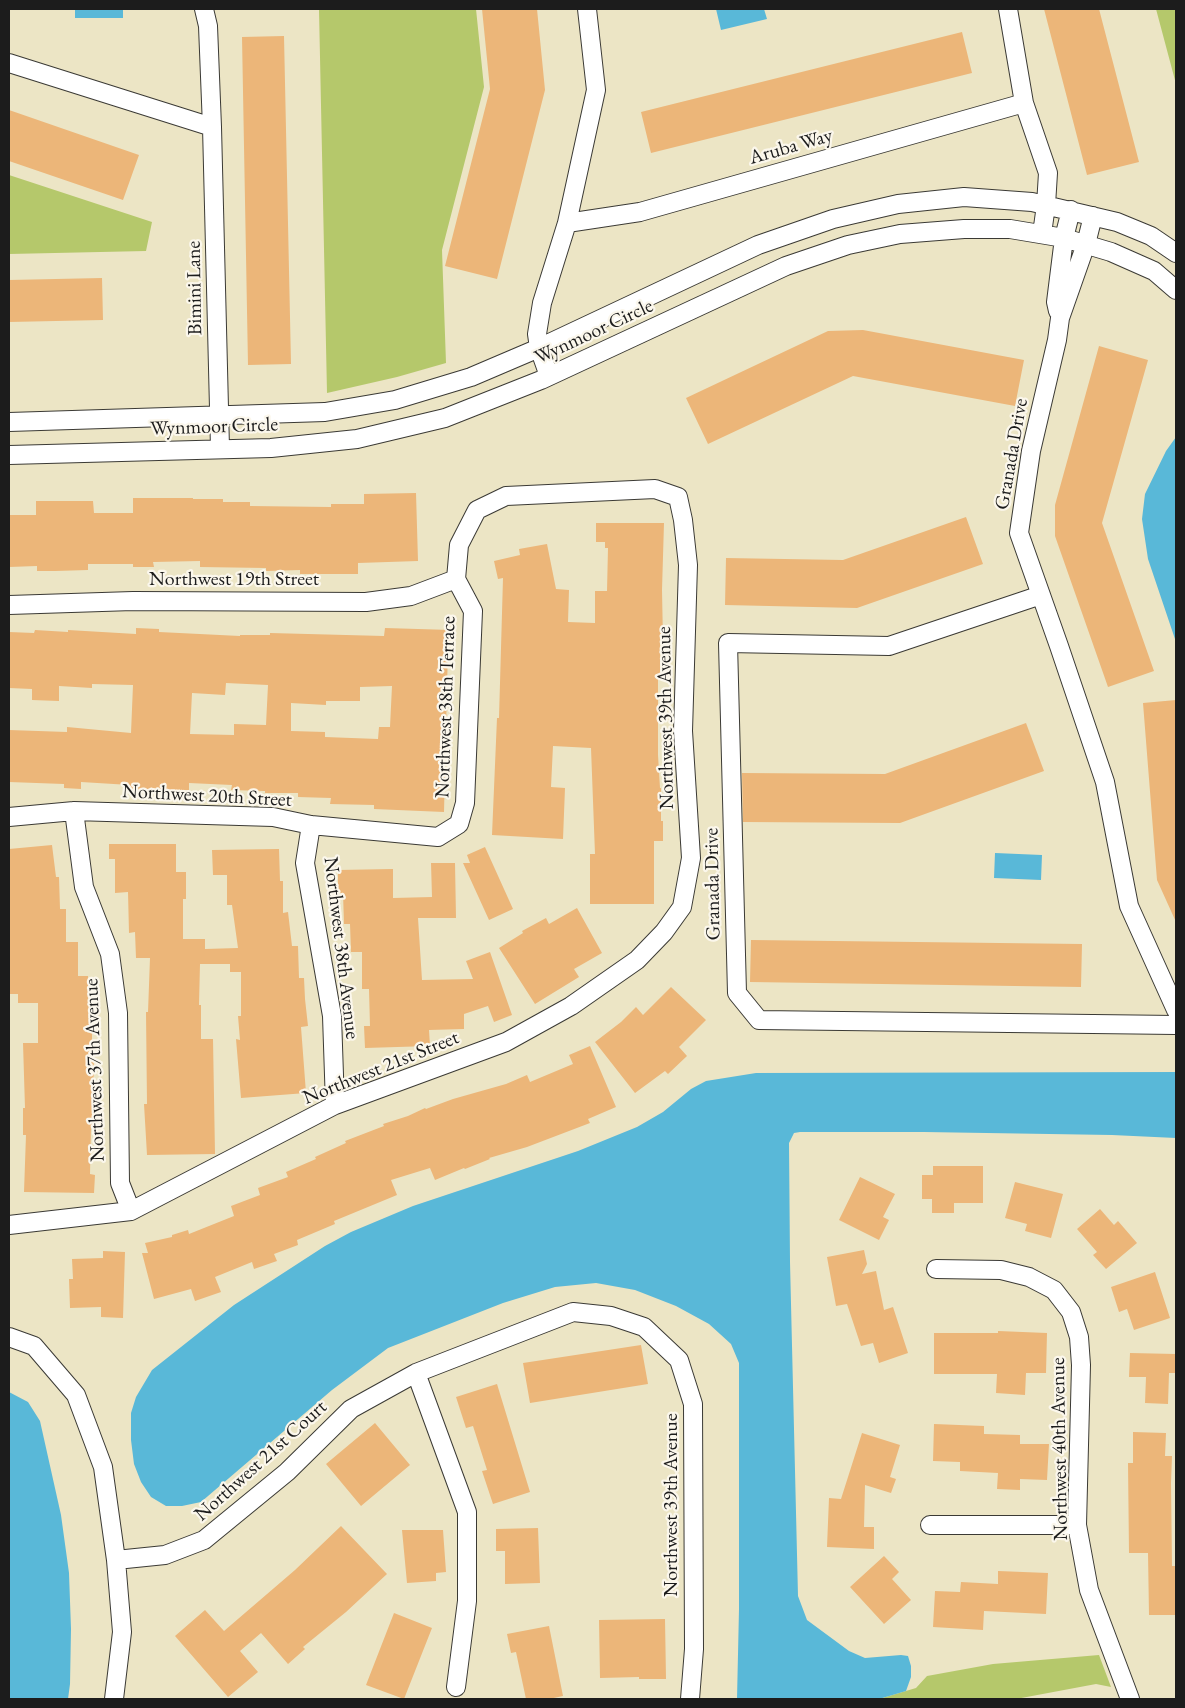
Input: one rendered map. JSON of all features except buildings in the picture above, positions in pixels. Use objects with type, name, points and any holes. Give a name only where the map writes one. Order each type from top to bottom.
[{"type":"street","name":"Bimini Lane","points":[[204,9],[208,26],[212,127],[220,448]]},
{"type":"street","points":[[549,376],[536,334],[542,303],[567,223],[596,90],[587,9]]},
{"type":"street","points":[[1008,9],[1024,103],[1048,173],[1042,234]]},
{"type":"street","points":[[9,63],[212,127]]},
{"type":"street","name":"Aruba Way","points":[[567,223],[640,212],[1024,103]]},
{"type":"street","name":"Wynmoor Circle","points":[[9,422],[325,412],[395,400],[471,376],[539,348],[758,245],[833,219],[898,204],[964,197],[1032,202],[1116,222],[1151,236],[1176,253]]},
{"type":"street","name":"Granada Drive","points":[[1060,318],[1056,302],[1064,238],[1071,210]]},
{"type":"street","name":"Granada Drive","points":[[1093,216],[1086,244],[1060,318],[1057,340],[1031,451],[1019,533],[1105,782],[1129,906],[1176,1010]]},
{"type":"street","name":"Wynmoor Circle","points":[[9,455],[271,448],[357,439],[445,418],[549,376],[786,266],[848,246],[900,234],[964,229],[1010,230],[1064,238],[1111,252],[1154,271],[1176,290]]},
{"type":"street","name":"Northwest 39th Avenue","points":[[456,579],[459,545],[477,510],[506,496],[655,489],[678,497],[683,520],[688,565],[683,731],[691,858],[682,907],[664,932]]},
{"type":"street","name":"Northwest 19th Street","points":[[9,605],[134,601],[366,602],[411,596],[456,579]]},
{"type":"street","name":"Northwest 38th Terrace","points":[[456,579],[473,611],[465,803],[459,824]]},
{"type":"street","name":"Granada Drive","points":[[1042,595],[889,646],[728,643],[736,992],[759,1020],[1176,1024]]},
{"type":"street","name":"Northwest 20th Street","points":[[9,816],[74,811],[273,817],[311,825],[438,837],[459,824]]},
{"type":"street","name":"Northwest 37th Avenue","points":[[74,811],[84,887],[110,954],[118,1013],[120,1183],[131,1211]]},
{"type":"street","name":"Northwest 38th Avenue","points":[[311,825],[305,863],[332,1016],[334,1106]]},
{"type":"street","name":"Northwest 21st Street","points":[[9,1225],[131,1211],[334,1106],[506,1042],[571,1006],[637,960],[664,932]]},
{"type":"street","name":"Northwest 40th Avenue","points":[[936,1269],[1001,1270],[1029,1277],[1054,1290],[1071,1312],[1079,1336],[1082,1365],[1077,1525],[1089,1590],[1130,1699]]},
{"type":"street","name":"Northwest 21st Court","points":[[116,1560],[165,1555],[204,1540],[287,1472],[351,1409],[416,1372],[573,1312],[611,1316],[644,1328]]},
{"type":"street","name":"Northwest 39th Avenue","points":[[644,1328],[679,1360],[693,1404],[694,1649],[690,1699]]},
{"type":"street","points":[[9,1337],[34,1346],[76,1395],[103,1467],[116,1560],[122,1632],[114,1699]]},
{"type":"street","points":[[416,1372],[467,1512],[467,1601],[456,1687]]},
{"type":"street","points":[[930,1525],[1077,1525]]},
{"type":"green space","points":[[319,9],[476,9],[484,87],[442,250],[446,363],[397,377],[327,393]]},
{"type":"green space","points":[[1156,9],[1176,9],[1176,84]]},
{"type":"green space","points":[[9,175],[152,222],[146,251],[9,254]]},
{"type":"green space","points":[[1099,1655],[1111,1687],[1096,1684],[1016,1699],[879,1699],[916,1688],[927,1676],[993,1664]]},
{"type":"water","points":[[75,9],[123,9],[123,18],[75,18]]},
{"type":"water","points":[[716,9],[764,9],[767,19],[721,30]]},
{"type":"water","points":[[1176,437],[1176,642],[1148,559],[1142,519],[1145,494],[1166,451]]},
{"type":"water","points":[[995,853],[1042,855],[1041,880],[994,878]]},
{"type":"water","points":[[1176,1072],[1176,1138],[924,1132],[800,1132],[794,1133],[789,1143],[798,1596],[807,1620],[849,1651],[865,1658],[908,1656],[911,1666],[911,1677],[906,1691],[879,1699],[737,1699],[739,1363],[731,1344],[709,1324],[676,1306],[635,1290],[596,1283],[555,1287],[503,1303],[388,1348],[332,1390],[201,1502],[182,1506],[166,1506],[151,1497],[141,1482],[134,1464],[131,1440],[131,1413],[136,1397],[152,1370],[234,1305],[325,1246],[351,1232],[413,1206],[578,1151],[637,1127],[663,1112],[691,1089],[706,1081],[756,1073]]},
{"type":"water","points":[[9,1392],[28,1402],[40,1421],[61,1515],[69,1573],[71,1629],[68,1699],[9,1699]]}]
